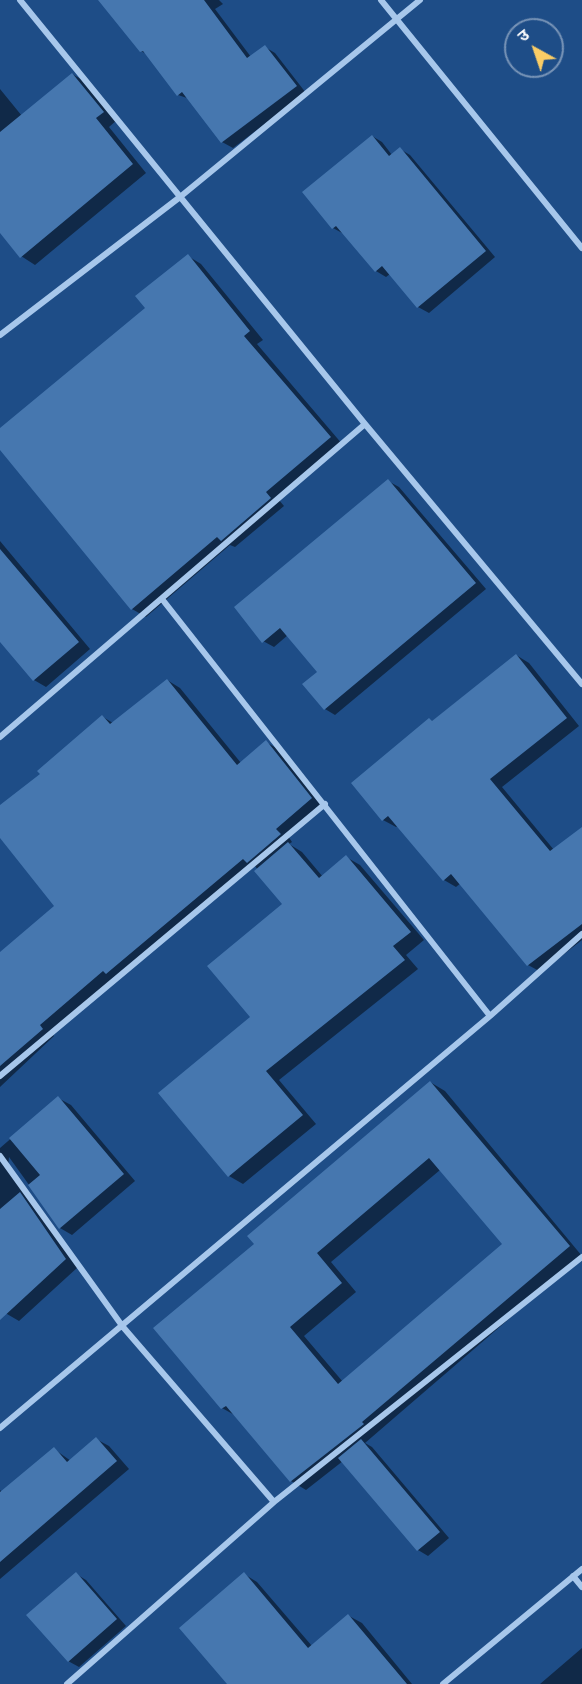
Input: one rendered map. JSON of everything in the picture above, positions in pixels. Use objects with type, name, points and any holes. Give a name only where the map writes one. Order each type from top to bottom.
[{"type":"street","points":[[20,0],[364,424],[582,684]]},
{"type":"street","points":[[381,0],[582,248]]},
{"type":"street","points":[[0,335],[180,197],[420,0]]},
{"type":"street","points":[[0,736],[364,424]]},
{"type":"street","points":[[162,599],[490,1016]]},
{"type":"street","points":[[0,1076],[325,804]]},
{"type":"street","points":[[0,1428],[123,1327],[490,1016],[582,934]]},
{"type":"street","points":[[0,1156],[123,1327],[274,1502]]},
{"type":"street","points":[[67,1684],[274,1502],[582,1257]]},
{"type":"street","points":[[442,1684],[582,1569]]},
{"type":"street","points":[[573,1576],[582,1587]]},
{"type":"building","points":[[98,0],[204,0],[247,58],[265,45],[297,86],[221,143],[182,92],[177,96],[143,51],[140,52]]},
{"type":"building","points":[[72,73],[104,112],[96,118],[133,164],[20,258],[0,233],[0,132]]},
{"type":"building","points":[[372,135],[389,156],[400,147],[486,251],[417,308],[382,266],[375,272],[336,226],[332,229],[302,192]]},
{"type":"building","points":[[188,254],[250,331],[244,336],[331,437],[266,492],[271,498],[221,541],[217,537],[131,610],[0,450],[0,428],[145,308],[135,296]]},
{"type":"building","points":[[388,479],[476,583],[324,710],[302,684],[317,672],[280,628],[262,643],[234,607]]},
{"type":"building","points":[[0,549],[79,642],[33,681],[0,642]]},
{"type":"building","points":[[516,654],[567,718],[490,779],[550,851],[582,827],[582,924],[527,966],[451,874],[443,881],[388,816],[382,821],[351,783],[429,718],[432,721]]},
{"type":"building","points":[[167,679],[237,765],[266,740],[312,798],[276,829],[281,834],[247,863],[243,859],[106,974],[103,971],[40,1025],[43,1029],[0,1066],[0,952],[54,906],[0,838],[0,805],[40,774],[37,771],[102,715],[110,724]]},
{"type":"building","points":[[288,842],[319,878],[346,855],[411,932],[393,946],[405,960],[266,1071],[303,1115],[228,1177],[158,1093],[250,1017],[207,966],[282,904],[254,871]]},
{"type":"building","points":[[430,1081],[570,1246],[362,1422],[364,1424],[290,1482],[226,1406],[221,1409],[153,1328],[254,1244],[247,1236]],"holes":[[[429,1158],[502,1244],[338,1384],[290,1327],[342,1283],[317,1253]]]},
{"type":"building","points":[[58,1096],[124,1174],[59,1229],[28,1185],[40,1175],[9,1138]]},
{"type":"building","points":[[20,1192],[66,1259],[0,1320],[0,1209]]},
{"type":"building","points":[[96,1437],[117,1461],[0,1562],[0,1492],[54,1447],[67,1462]]},
{"type":"building","points":[[361,1439],[440,1532],[417,1551],[338,1458]]},
{"type":"building","points":[[76,1572],[117,1619],[68,1662],[26,1615]]},
{"type":"building","points":[[244,1572],[308,1648],[348,1614],[407,1684],[227,1684],[179,1628]]}]
